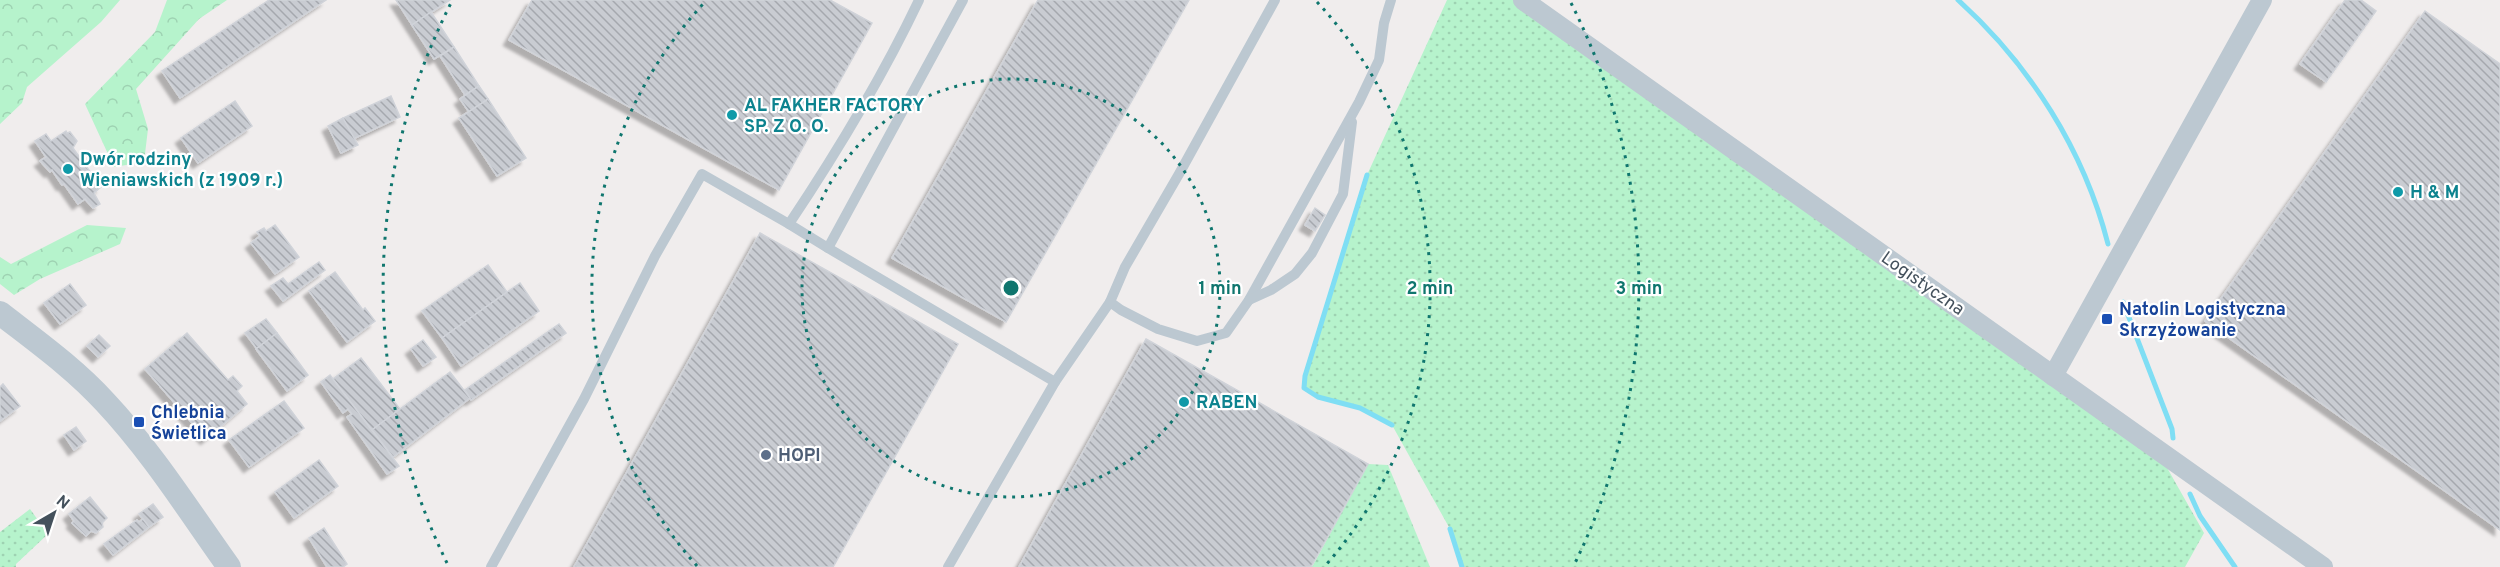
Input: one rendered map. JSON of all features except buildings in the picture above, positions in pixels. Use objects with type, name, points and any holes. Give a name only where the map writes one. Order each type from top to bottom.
[{"type":"street","name":"Logistyczna","points":[[1523,0],[2323,567]]},
{"type":"street","points":[[2053,376],[2262,0]]},
{"type":"street","points":[[0,313],[51,352],[104,400],[140,442],[229,567]]},
{"type":"lane","points":[[789,224],[834,156],[880,76],[919,0]]},
{"type":"lane","points":[[828,248],[963,0]]},
{"type":"lane","points":[[948,567],[1055,382],[1110,302],[1125,267],[1275,0]]},
{"type":"lane","points":[[1110,302],[1158,329],[1197,341],[1226,333],[1249,300],[1359,102],[1379,60],[1384,23],[1391,0]]},
{"type":"lane","points":[[1249,300],[1271,290],[1294,274],[1312,253],[1343,194],[1351,127],[1359,102]]},
{"type":"lane","points":[[491,567],[584,399],[655,256],[702,174],[1055,382]]},
{"type":"green space","points":[[0,0],[120,0],[101,22],[27,87],[22,103],[0,124]]},
{"type":"green space","points":[[167,0],[227,0],[199,19],[136,89],[148,129],[144,162],[114,167],[85,104],[155,32]]},
{"type":"green space","points":[[1447,0],[1523,0],[2157,450],[2204,533],[2185,567],[1462,567],[1450,529],[1392,425],[1360,408],[1318,397],[1304,388],[1305,376],[1367,175]]},
{"type":"green space","points":[[87,225],[126,228],[120,244],[40,279],[14,295],[0,284],[0,257],[11,264]]},
{"type":"green space","points":[[1368,464],[1388,465],[1430,567],[1312,567]]},
{"type":"green space","points":[[30,509],[48,534],[16,564],[16,567],[0,567],[0,532]]},
{"type":"waterway","points":[[1958,0],[2008,52],[2051,111],[2085,175],[2108,244]]},
{"type":"waterway","points":[[1367,175],[1305,376],[1304,388],[1318,397],[1360,408],[1392,425]]},
{"type":"waterway","points":[[2123,302],[2172,429],[2173,438]]},
{"type":"waterway","points":[[2190,494],[2200,516],[2235,567]]},
{"type":"waterway","points":[[1450,529],[1462,567]]},
{"type":"place","name":"AL FAKHER FACTORY SP. Z O. O.","points":[[732,115]]},
{"type":"place","name":"Dwór rodziny Wieniawskich (z 1909 r.)","points":[[68,169]]},
{"type":"place","name":"H & M","points":[[2398,192]]},
{"type":"place","name":"Natolin Logistyczna Skrzyżowanie","points":[[2107,319]]},
{"type":"place","name":"RABEN","points":[[1184,402]]},
{"type":"place","name":"Chlebnia Świetlica","points":[[139,422]]},
{"type":"place","name":"HOPI","points":[[766,455]]}]
